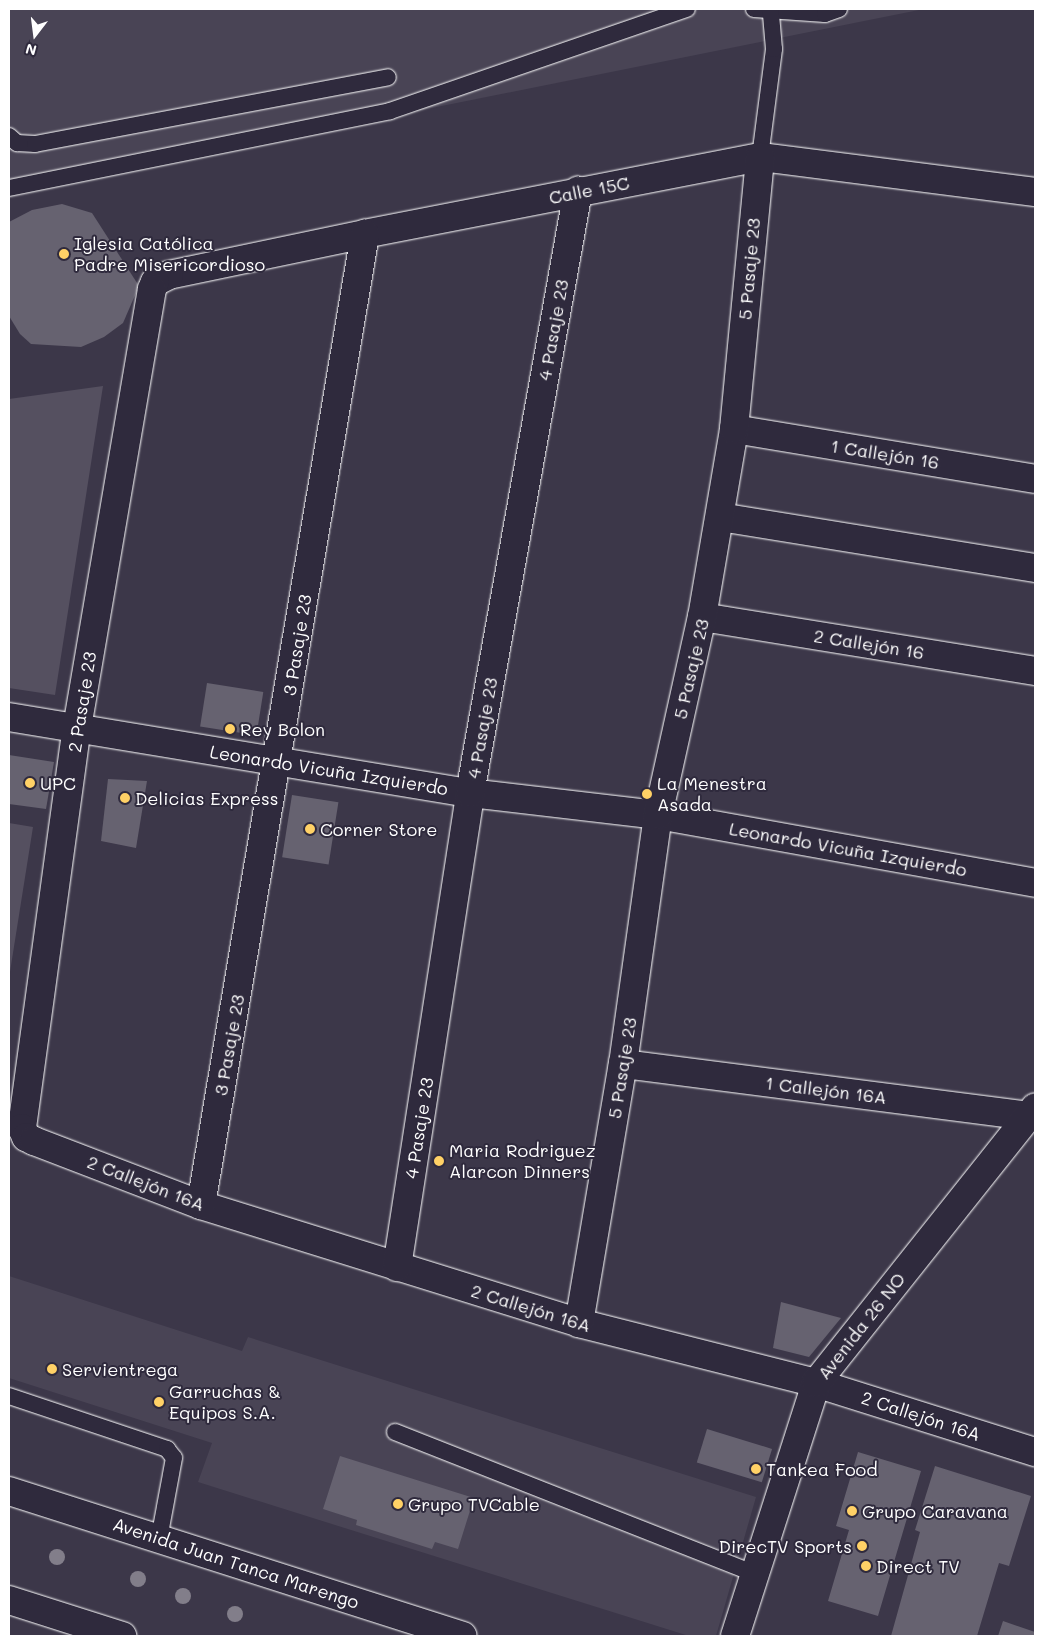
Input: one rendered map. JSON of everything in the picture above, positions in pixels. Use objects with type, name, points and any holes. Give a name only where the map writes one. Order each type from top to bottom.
[{"type":"street","name":"Calle 15C","points":[[152,289],[161,277],[169,275],[578,191],[760,157],[1035,192]]},
{"type":"street","name":"5 Pasaje 23","points":[[579,1324],[623,1064],[658,815],[702,617],[734,429],[760,157]]},
{"type":"street","name":"4 Pasaje 23","points":[[397,1267],[470,793],[578,191]]},
{"type":"street","name":"3 Pasaje 23","points":[[201,1205],[278,762],[365,234]]},
{"type":"street","name":"2 Pasaje 23","points":[[34,1141],[26,1137],[22,1128],[77,726],[152,289]]},
{"type":"street","name":"1 Callejón 16","points":[[734,429],[1035,479]]},
{"type":"street","points":[[720,517],[1035,568]]},
{"type":"street","name":"2 Callejón 16","points":[[702,617],[1035,671]]},
{"type":"street","name":"Leonardo Vicuña Izquierdo","points":[[9,717],[77,726],[278,762],[470,793],[658,815],[1035,883]]},
{"type":"street","name":"1 Callejón 16A","points":[[623,1064],[1032,1112]]},
{"type":"street","name":"Avenida 26 NO","points":[[735,1636],[816,1383],[1032,1112]]},
{"type":"street","name":"2 Callejón 16A","points":[[34,1141],[201,1205],[579,1324],[816,1383],[1035,1452]]},
{"type":"street","name":"Avenida Juan Tanca Marengo","points":[[9,1491],[462,1636]]},
{"type":"street","points":[[9,1600],[122,1636]]},
{"type":"lane","points":[[9,188],[390,111],[687,9]]},
{"type":"lane","points":[[754,9],[824,14],[839,9]]},
{"type":"lane","name":"5 Pasaje 23","points":[[760,157],[774,50],[771,11]]},
{"type":"lane","points":[[9,136],[17,142],[35,144],[388,77]]},
{"type":"lane","points":[[9,1396],[167,1449],[174,1458],[174,1465],[159,1539]]},
{"type":"lane","points":[[395,1432],[755,1574]]},
{"type":"shaded area","points":[[9,9],[924,9],[9,193]]},
{"type":"shaded area","points":[[103,386],[55,695],[9,688],[9,399]]},
{"type":"shaded area","points":[[9,823],[33,827],[9,978]]},
{"type":"shaded area","points":[[9,1276],[242,1351],[248,1337],[756,1497],[716,1636],[689,1636],[198,1482],[212,1443],[9,1378]]},
{"type":"building","name":"Iglesia Católica Padre Misericordioso","points":[[62,204],[92,213],[139,286],[123,323],[104,337],[81,347],[31,344],[20,334],[9,316],[9,222],[32,210]]},
{"type":"building","points":[[207,683],[263,692],[256,735],[200,726]]},
{"type":"building","name":"UPC","points":[[9,755],[54,762],[46,809],[9,804]]},
{"type":"building","name":"Delicias Express","points":[[108,779],[147,781],[136,848],[101,841]]},
{"type":"building","name":"Corner Store","points":[[292,795],[338,802],[329,865],[282,857]]},
{"type":"building","points":[[781,1302],[841,1318],[809,1357],[773,1348]]},
{"type":"building","points":[[707,1429],[772,1449],[762,1482],[697,1462]]},
{"type":"building","name":"Direct TV","points":[[858,1452],[921,1471],[878,1616],[828,1601],[849,1530],[836,1526]]},
{"type":"building","name":"Grupo TVCable","points":[[340,1456],[474,1498],[458,1549],[435,1542],[432,1549],[356,1525],[357,1520],[323,1509]]},
{"type":"building","points":[[935,1466],[1031,1496],[1009,1566],[999,1563],[977,1636],[891,1636],[920,1532],[915,1530]]},
{"type":"building","points":[[1003,1621],[1035,1632],[1035,1636],[998,1636]]},
{"type":"place","name":"Iglesia Católica Padre Misericordioso","points":[[64,254]]},
{"type":"place","name":"Rey Bolon","points":[[230,729]]},
{"type":"place","name":"UPC","points":[[30,783]]},
{"type":"place","name":"La Menestra Asada","points":[[647,794]]},
{"type":"place","name":"Delicias Express","points":[[125,798]]},
{"type":"place","name":"Corner Store","points":[[310,829]]},
{"type":"place","name":"Maria Rodriguez Alarcon Dinners","points":[[439,1161]]},
{"type":"place","name":"Servientrega","points":[[52,1369]]},
{"type":"place","name":"Garruchas & Equipos S.A.","points":[[159,1402]]},
{"type":"place","name":"Tankea Food","points":[[756,1469]]},
{"type":"place","name":"Grupo TVCable","points":[[398,1504]]},
{"type":"place","name":"Grupo Caravana","points":[[852,1511]]},
{"type":"place","name":"DirecTV Sports","points":[[862,1546]]},
{"type":"place","name":"Direct TV","points":[[866,1566]]}]
